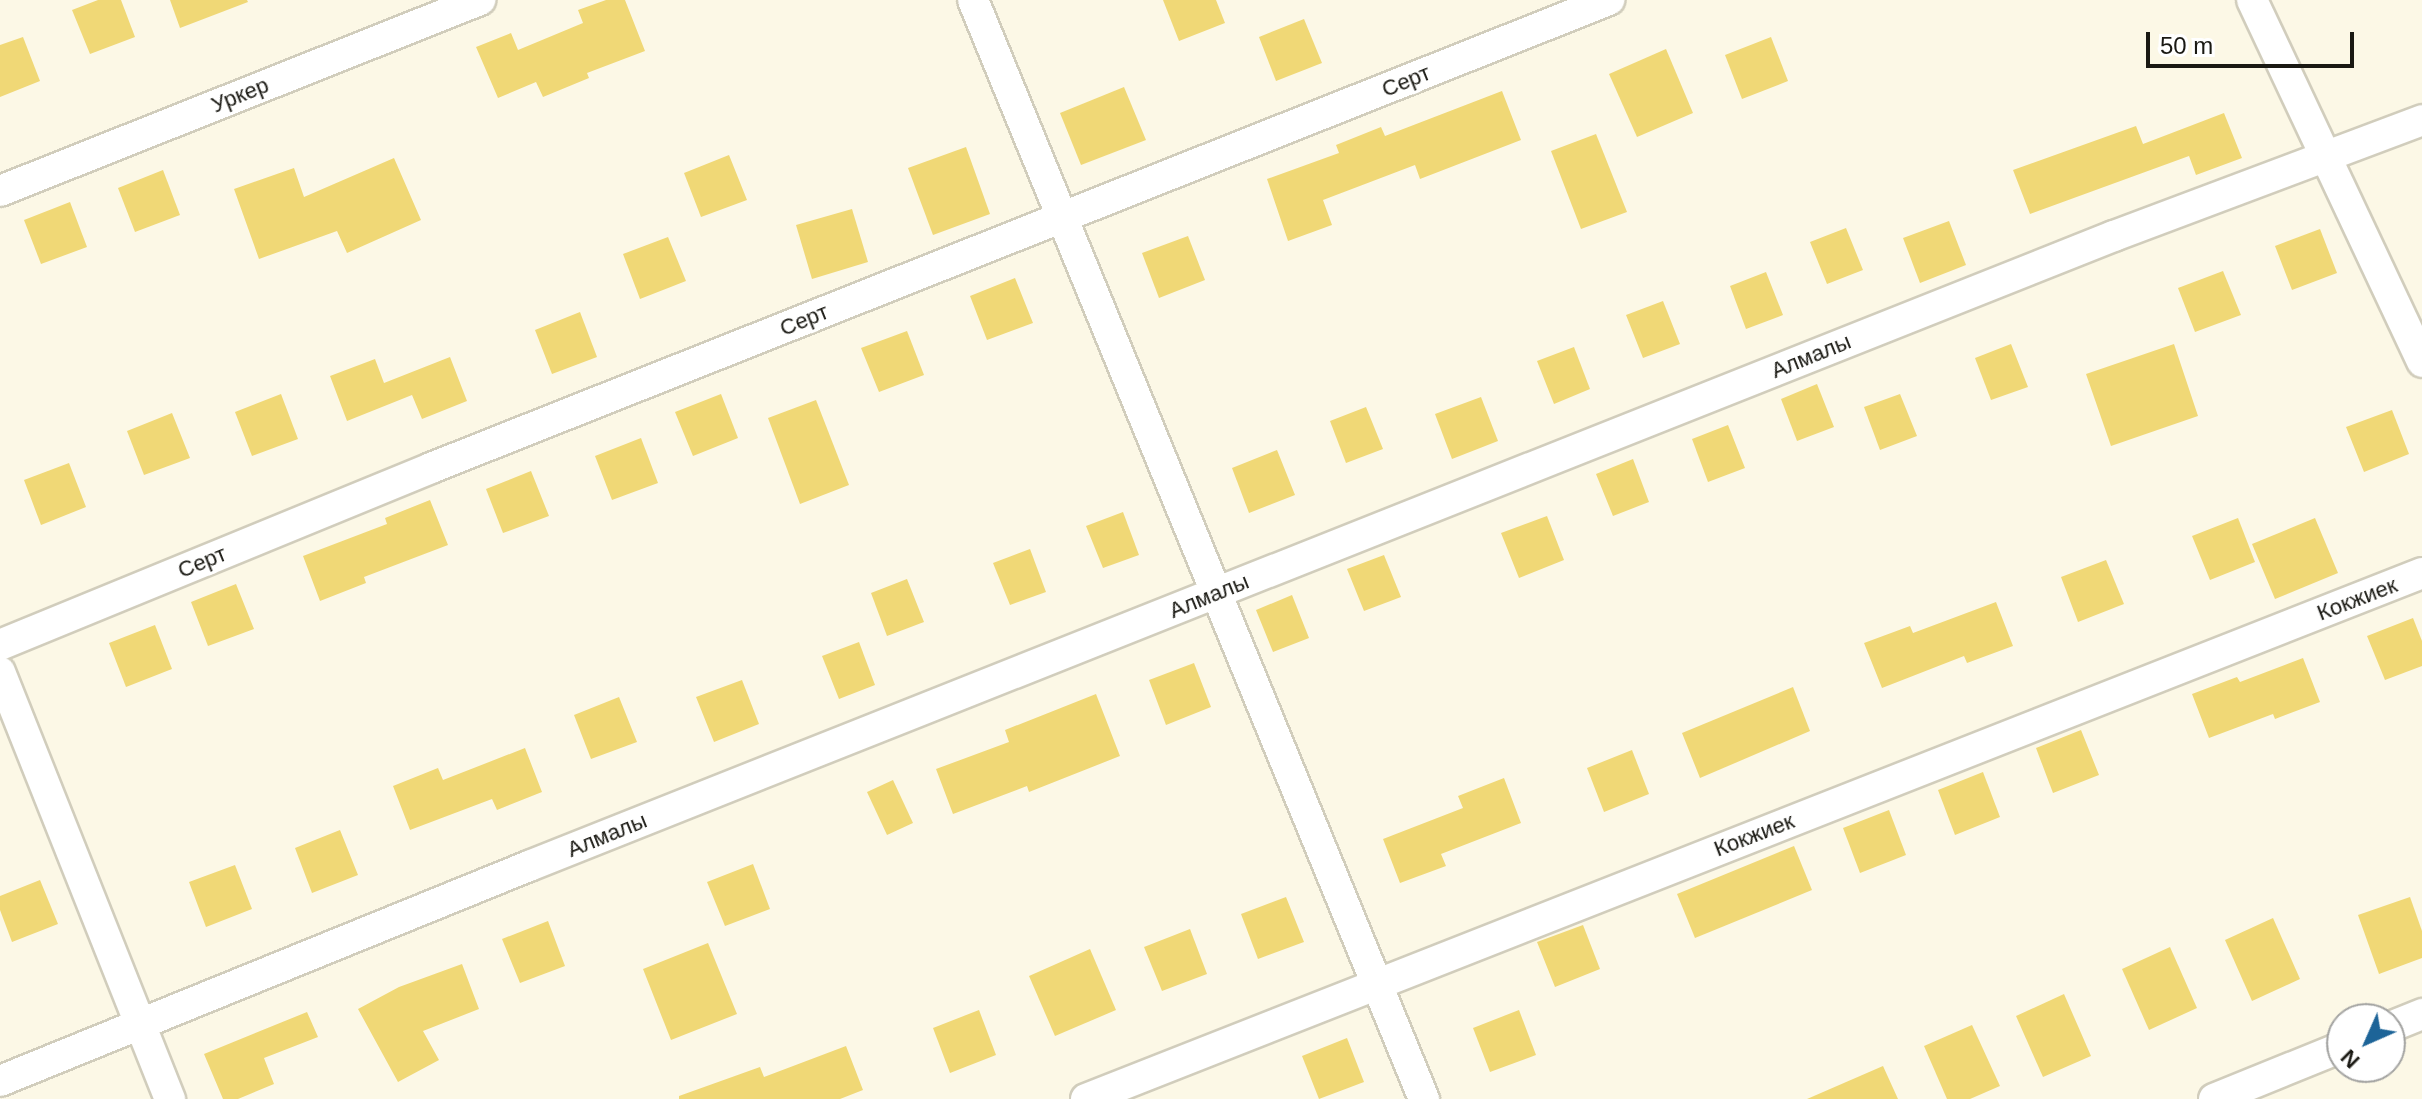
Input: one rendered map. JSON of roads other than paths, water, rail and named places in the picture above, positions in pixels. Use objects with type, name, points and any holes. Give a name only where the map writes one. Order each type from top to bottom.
[{"type":"street","name":"Уркер","points":[[0,191],[480,0]]},
{"type":"street","points":[[973,0],[1424,1099]]},
{"type":"street","name":"Серт","points":[[0,645],[431,468],[1609,0]]},
{"type":"street","points":[[2252,0],[2422,362]]},
{"type":"street","name":"Алмалы","points":[[0,1081],[2100,242],[2422,120]]},
{"type":"street","name":"Кокжиек","points":[[1086,1099],[2422,573]]},
{"type":"street","points":[[0,672],[170,1099]]},
{"type":"street","points":[[2214,1099],[2326,1054]]}]
